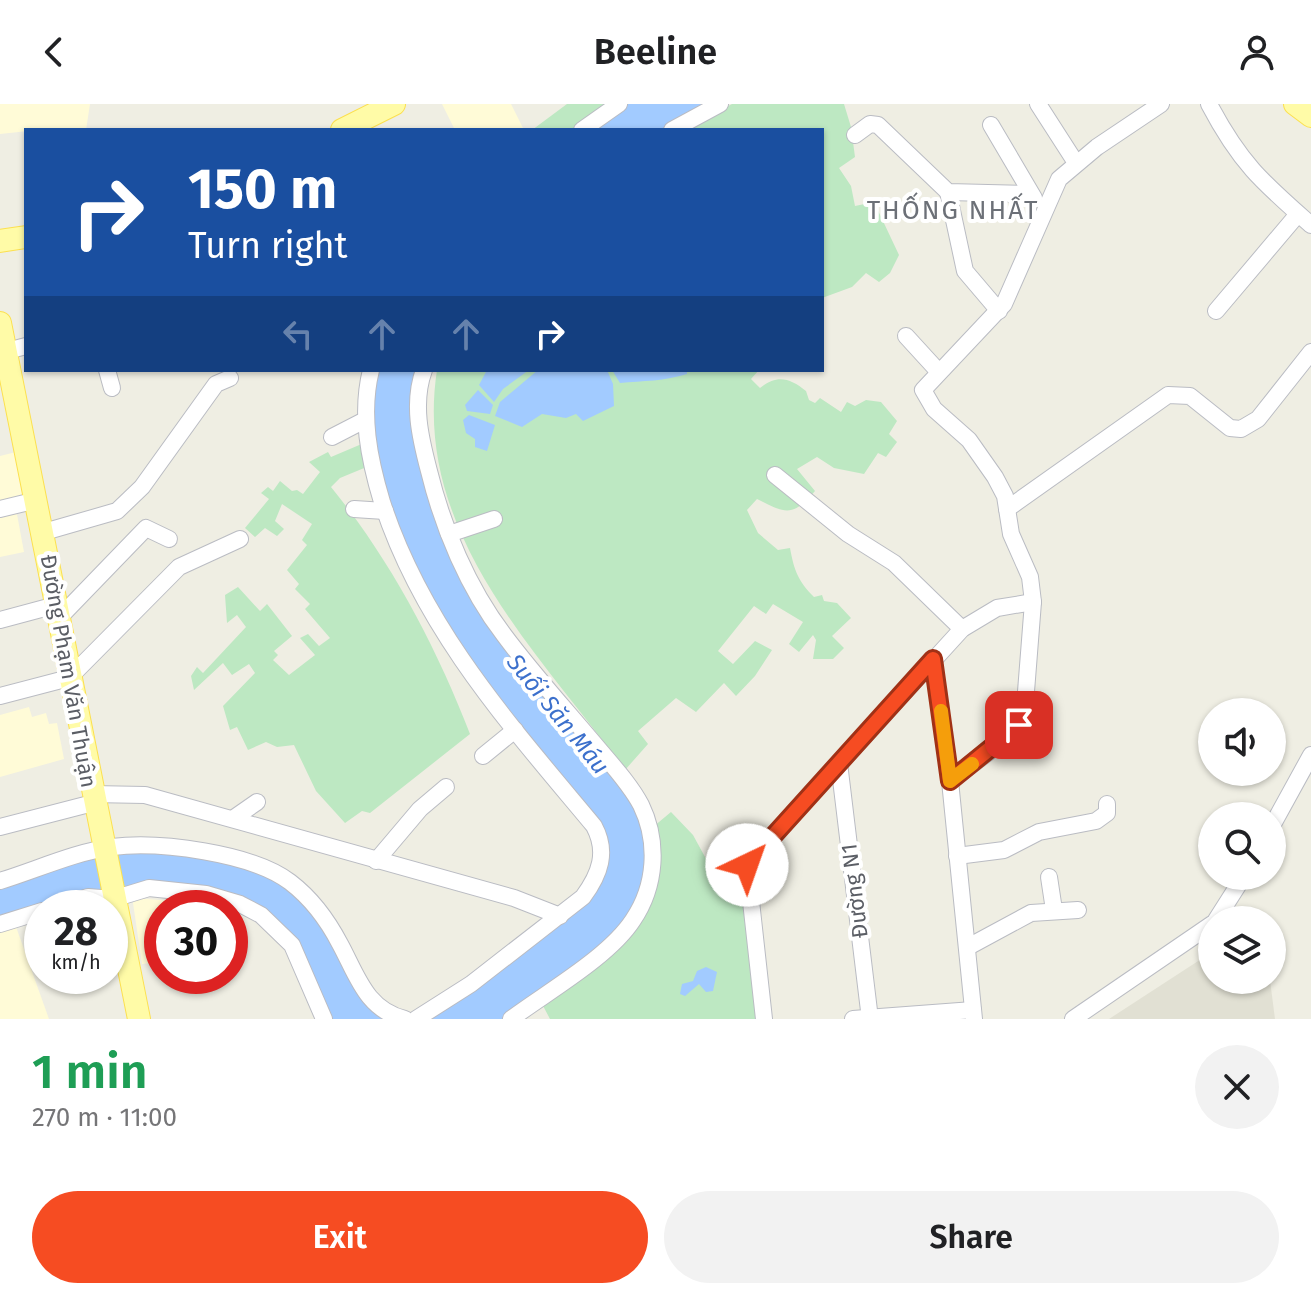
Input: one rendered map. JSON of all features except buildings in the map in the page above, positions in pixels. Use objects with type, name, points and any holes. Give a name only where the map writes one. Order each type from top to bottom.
[{"type":"main road","points":[[346,128],[394,104]]},
{"type":"main road","points":[[1295,104],[1311,116]]},
{"type":"main road","points":[[0,241],[24,237]]},
{"type":"main road","name":"Đường Phạm Văn Thuận","points":[[0,323],[16,349],[37,500],[111,890]]},
{"type":"main road","name":"Đường Phạm Văn Thuận","points":[[128,968],[139,1019]]},
{"type":"street","points":[[585,128],[619,104]]},
{"type":"street","points":[[676,128],[720,104]]},
{"type":"street","points":[[1038,104],[1076,163]]},
{"type":"street","points":[[950,781],[1014,733],[1024,717],[1033,602],[1030,577],[1011,534],[1002,490],[981,455],[926,399],[923,390],[999,311],[1022,269],[1044,207],[1059,179],[1076,163],[1161,104]]},
{"type":"street","points":[[1209,104],[1238,155],[1263,184],[1311,225]]},
{"type":"street","points":[[855,135],[870,124],[878,125],[948,192],[965,271],[999,311]]},
{"type":"street","points":[[991,125],[1029,194],[1044,207]]},
{"type":"street","points":[[948,192],[1029,194]]},
{"type":"street","points":[[1216,311],[1298,214]]},
{"type":"street","points":[[906,336],[938,371]]},
{"type":"street","points":[[1007,509],[1168,395],[1190,396],[1230,428],[1247,427],[1258,419],[1311,352]]},
{"type":"street","points":[[108,372],[112,388]]},
{"type":"street","points":[[371,372],[365,420],[369,452],[385,511],[420,595],[448,642],[601,839],[602,853],[596,881],[583,897],[471,984],[416,1019]]},
{"type":"street","points":[[424,372],[417,402],[420,427],[433,489],[449,534],[503,634],[617,772],[641,806],[651,836],[653,868],[646,897],[632,923],[607,948],[511,1019]]},
{"type":"street","points":[[44,532],[112,515],[142,487],[216,384],[231,379]]},
{"type":"street","points":[[332,437],[365,420]]},
{"type":"street","points":[[775,475],[848,534],[902,568],[962,629]]},
{"type":"street","points":[[0,509],[37,500]]},
{"type":"street","points":[[354,509],[385,511]]},
{"type":"street","points":[[449,534],[494,519]]},
{"type":"street","points":[[0,620],[58,612],[146,528],[169,539]]},
{"type":"street","points":[[0,696],[69,678],[179,567],[240,539]]},
{"type":"street","points":[[764,1019],[747,865],[962,629],[997,608],[1033,602]]},
{"type":"street","points":[[864,1018],[974,1015],[950,781],[933,659]]},
{"type":"street","points":[[483,756],[515,730]]},
{"type":"street","points":[[1285,802],[1311,755]]},
{"type":"street","name":"Đường N1","points":[[839,763],[864,1018]]},
{"type":"street","points":[[376,861],[420,809],[446,787]]},
{"type":"street","points":[[0,827],[92,798],[145,795],[514,898],[560,916]]},
{"type":"street","points":[[234,818],[257,802]]},
{"type":"street","points":[[957,856],[1004,850],[1039,832],[1096,821],[1107,813],[1107,804]]},
{"type":"street","points":[[0,881],[103,848],[189,850],[266,868],[289,881],[325,919],[366,994],[378,1008],[405,1019]]},
{"type":"street","points":[[1049,877],[1054,910]]},
{"type":"street","points":[[128,894],[149,888],[171,889],[229,901],[261,915],[292,945],[324,1019]]},
{"type":"street","points":[[968,947],[1021,916],[1054,910],[1078,910]]},
{"type":"street","points":[[0,924],[24,917]]},
{"type":"street","points":[[1073,1019],[1198,933]]},
{"type":"shaded area","points":[[0,104],[90,104],[86,128],[24,128],[24,131],[0,134]]},
{"type":"shaded area","points":[[442,104],[511,104],[523,128],[454,128]]},
{"type":"shaded area","points":[[16,452],[25,498],[0,504],[0,456]]},
{"type":"shaded area","points":[[16,509],[24,552],[0,557],[0,513]]},
{"type":"shaded area","points":[[29,707],[32,717],[46,713],[49,724],[57,723],[64,759],[0,777],[0,715]]},
{"type":"shaded area","points":[[135,898],[144,899],[144,964],[142,964],[133,903]]},
{"type":"shaded area","points":[[15,924],[24,949],[24,994],[40,994],[49,1019],[0,1019],[0,929]]},
{"type":"shaded area","points":[[1198,961],[1198,994],[1272,994],[1275,1019],[1109,1019]]},
{"type":"green space","points":[[567,104],[612,104],[577,128],[535,128]]},
{"type":"green space","points":[[732,104],[844,104],[855,157],[839,168],[851,186],[855,206],[874,202],[899,255],[890,273],[879,282],[866,273],[852,287],[824,297],[824,128],[686,128]]},
{"type":"green space","points":[[437,372],[757,372],[751,379],[760,388],[783,379],[806,391],[809,400],[815,403],[820,398],[841,412],[847,402],[855,406],[866,400],[881,402],[897,421],[889,434],[897,442],[886,457],[878,453],[864,474],[834,468],[817,457],[797,469],[815,491],[801,505],[782,510],[757,499],[747,510],[758,533],[778,550],[790,548],[798,575],[814,597],[822,595],[824,601],[837,603],[851,618],[832,636],[844,648],[833,659],[813,659],[816,640],[813,635],[799,652],[789,644],[803,622],[773,604],[766,614],[754,606],[718,651],[733,664],[755,641],[772,650],[755,676],[736,696],[724,683],[696,712],[676,698],[638,731],[648,744],[625,770],[521,634],[489,586],[463,537],[444,484],[434,429]]},
{"type":"green space","points":[[364,443],[369,466],[340,478],[331,487],[373,544],[410,604],[470,734],[370,813],[362,811],[345,823],[316,791],[294,745],[277,747],[266,742],[248,750],[237,727],[230,730],[223,706],[255,673],[249,664],[232,675],[223,663],[194,690],[191,676],[197,667],[203,673],[246,627],[237,615],[227,623],[225,595],[238,587],[260,611],[267,604],[292,636],[274,651],[278,655],[273,660],[289,675],[315,655],[300,638],[308,634],[319,646],[330,638],[305,609],[310,604],[295,589],[299,584],[287,570],[307,545],[302,540],[312,524],[282,504],[275,521],[284,529],[277,536],[265,528],[255,537],[245,528],[269,499],[261,493],[268,487],[273,491],[280,481],[292,491],[303,494],[320,472],[309,462],[328,452],[331,457]]},
{"type":"green space","points":[[671,812],[693,835],[716,877],[744,864],[761,1019],[550,1019],[541,1002],[653,827]]},
{"type":"water","points":[[627,104],[711,104],[667,128],[592,128]]},
{"type":"water","name":"Suối Săn Máu","points":[[375,372],[419,372],[415,383],[462,572],[637,807],[647,837],[643,895],[605,944],[504,1019],[427,1019],[587,900],[606,854],[487,690],[446,625],[411,559],[385,493],[372,429]]},
{"type":"water","points":[[486,372],[526,372],[503,389],[494,402],[479,385]]},
{"type":"water","points":[[536,372],[608,372],[613,384],[614,406],[583,421],[576,414],[566,418],[542,414],[522,427],[495,416],[500,402]]},
{"type":"water","points":[[613,372],[687,372],[662,379],[620,383]]},
{"type":"water","points":[[478,390],[493,405],[490,414],[467,411],[465,405]]},
{"type":"water","points":[[469,415],[495,425],[487,451],[475,447],[475,439],[466,433],[463,420]]},
{"type":"water","points":[[94,853],[204,857],[259,871],[283,883],[303,900],[327,928],[390,1019],[329,1019],[264,911],[248,907],[248,890],[188,890],[170,885],[128,894],[128,890],[24,890],[24,915],[0,920],[0,883]]},
{"type":"water","points":[[706,967],[717,972],[713,991],[706,992],[699,984],[685,996],[680,994],[682,984],[693,981],[697,971]]},
{"type":"slow traffic","points":[[941,711],[950,781],[972,764]]},
{"type":"district","name":"THỐNG NHẤT","points":[[953,210]]},
{"type":"route","points":[[747,865],[933,659],[950,781],[1014,733],[1019,725]]}]
